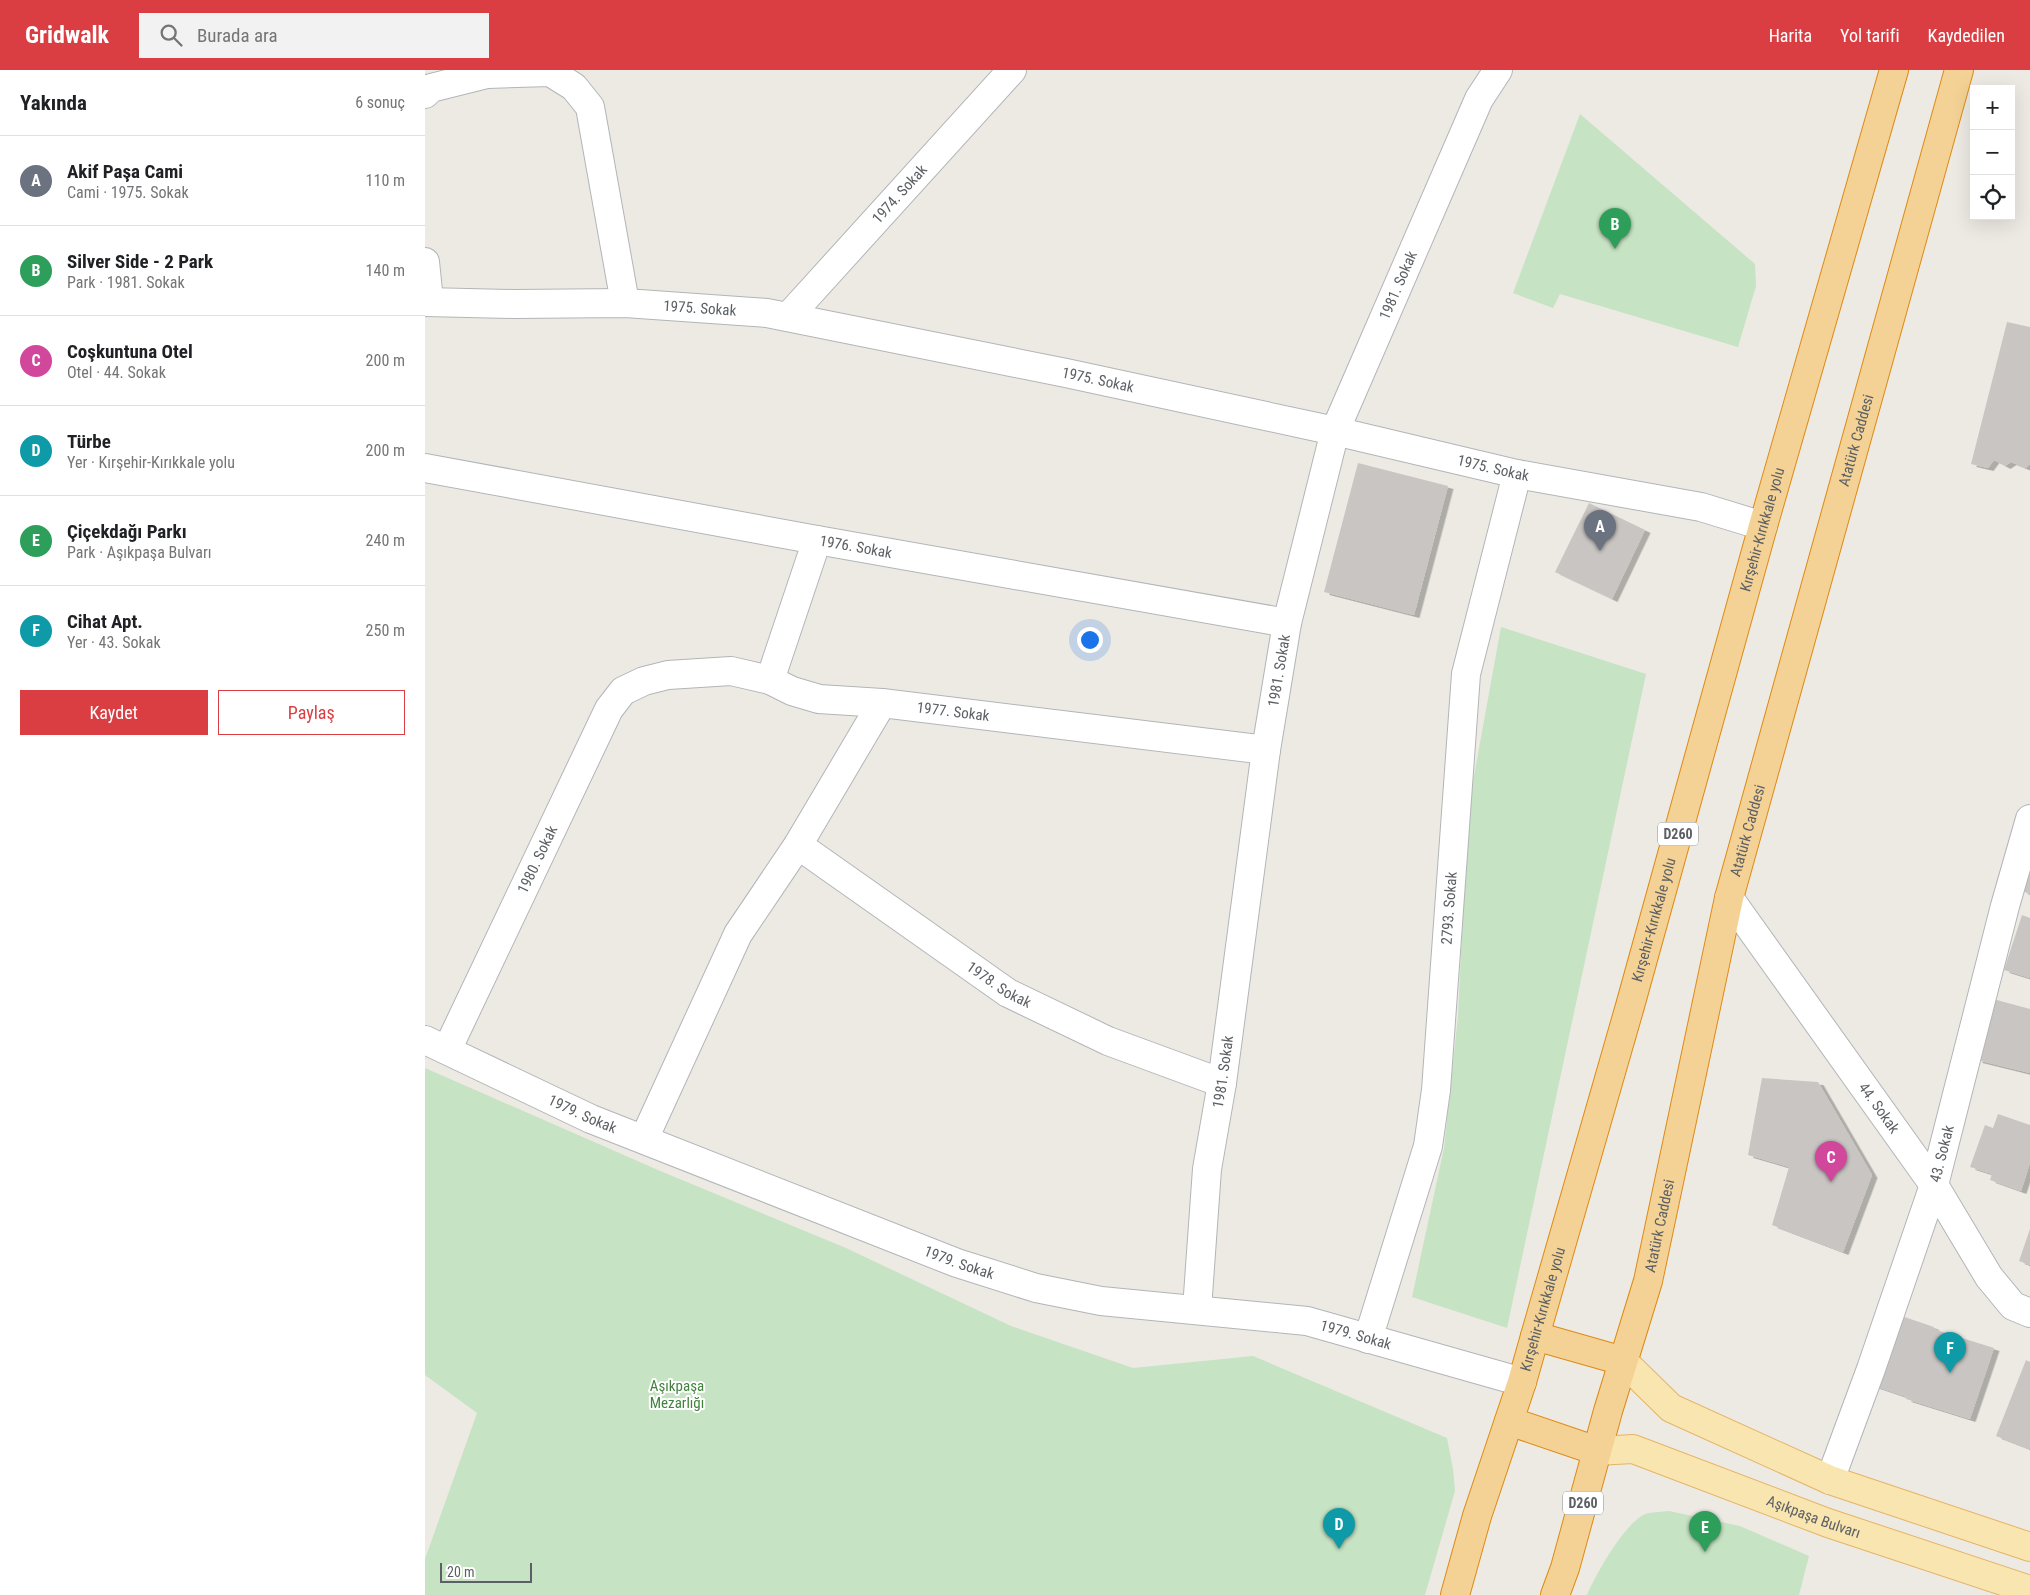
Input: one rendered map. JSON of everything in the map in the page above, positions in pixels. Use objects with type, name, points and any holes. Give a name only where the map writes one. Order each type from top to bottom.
[{"type":"highway","name":"Kırşehir-Kırıkkale yolu","points":[[1455,1595],[1477,1516],[1522,1382],[1630,1006],[1763,526],[1894,70]]},
{"type":"highway","name":"Atatürk Caddesi","points":[[1555,1595],[1565,1568],[1623,1361],[1648,1281],[1729,898],[1959,70]]},
{"type":"highway","points":[[1535,1336],[1623,1361]]},
{"type":"highway","points":[[1509,1421],[1597,1451]]},
{"type":"main road","points":[[1623,1361],[1671,1408],[1830,1480],[2030,1547]]},
{"type":"main road","name":"Aşıkpaşa Bulvarı","points":[[1597,1451],[1633,1449],[1828,1523],[2030,1590]]},
{"type":"street","name":"1974. Sokak","points":[[788,318],[1013,70]]},
{"type":"street","name":"1981. Sokak","points":[[1197,1309],[1207,1169],[1222,1083],[1267,750],[1287,623],[1335,431],[1479,99],[1497,70]]},
{"type":"street","points":[[425,94],[431,88],[484,72],[550,72],[574,87],[590,107],[625,303]]},
{"type":"street","points":[[425,262],[427,302]]},
{"type":"street","name":"1975. Sokak","points":[[427,302],[514,304],[625,303],[767,313],[1066,373],[1335,431],[1517,474],[1701,507],[1763,526]]},
{"type":"street","name":"1976. Sokak","points":[[425,468],[476,479],[1287,623]]},
{"type":"street","name":"2793. Sokak","points":[[1368,1339],[1428,1146],[1435,1090],[1466,674],[1517,474]]},
{"type":"street","points":[[770,680],[817,540]]},
{"type":"street","name":"1977. Sokak","points":[[644,681],[668,675],[731,671],[770,680],[792,691],[819,699],[882,703],[1267,750]]},
{"type":"street","name":"1980. Sokak","points":[[436,1045],[609,709],[623,691],[644,681]]},
{"type":"street","points":[[643,1140],[738,934],[798,845],[882,703]]},
{"type":"street","name":"43. Sokak","points":[[1830,1480],[1871,1369],[1934,1185],[2005,906],[2030,819]]},
{"type":"street","name":"1978. Sokak","points":[[798,845],[1009,993],[1108,1041],[1222,1083]]},
{"type":"street","name":"44. Sokak","points":[[1729,898],[1934,1185],[1989,1277],[2013,1306],[2030,1313]]},
{"type":"street","name":"1979. Sokak","points":[[436,1045],[591,1119],[957,1262],[1036,1288],[1101,1301],[1307,1321],[1522,1382]]},
{"type":"green space","points":[[1580,114],[1755,264],[1756,286],[1738,347],[1560,294],[1553,308],[1513,293]]},
{"type":"green space","points":[[1501,627],[1646,674],[1507,1328],[1412,1297],[1444,1148],[1458,1016],[1468,809]]},
{"type":"green space","name":"Aşıkpaşa Mezarlığı","points":[[425,1068],[658,1170],[846,1248],[1011,1326],[1133,1368],[1253,1356],[1447,1438],[1455,1491],[1425,1595],[425,1595],[425,1559],[477,1413],[425,1375]]},
{"type":"green space","points":[[1669,1511],[1740,1526],[1809,1556],[1799,1595],[1587,1595],[1611,1550],[1628,1528],[1645,1514]]},
{"type":"building","points":[[2007,322],[2030,327],[2030,464],[2026,468],[2011,462],[2005,466],[1994,460],[1988,468],[1971,464]]},
{"type":"building","points":[[1358,463],[1448,486],[1414,615],[1324,592]]},
{"type":"building","points":[[1589,503],[1645,530],[1612,599],[1555,572]]},
{"type":"building","points":[[2030,867],[2030,894],[2022,891]]},
{"type":"building","points":[[2022,915],[2030,918],[2030,978],[2004,970]]},
{"type":"building","points":[[1993,999],[2030,1009],[2030,1073],[1977,1060]]},
{"type":"building","points":[[1762,1078],[1818,1082],[1872,1175],[1843,1252],[1772,1225],[1789,1167],[1748,1155]]},
{"type":"building","points":[[1998,1114],[2030,1125],[2030,1163],[2021,1191],[1990,1180],[1992,1174],[1970,1167],[1985,1125],[1993,1128]]},
{"type":"building","points":[[2030,1229],[2030,1265],[2019,1261]]},
{"type":"building","points":[[1878,1308],[1934,1327],[1933,1329],[1994,1348],[1970,1419],[1906,1399],[1907,1397],[1854,1379]]},
{"type":"building","points":[[2026,1360],[2030,1362],[2030,1449],[1996,1436]]},
{"type":"place","name":"Silver Side - 2 Park","points":[[1615,249]]},
{"type":"place","name":"Akif Paşa Cami","points":[[1600,551]]},
{"type":"place","name":"Coşkuntuna Otel","points":[[1831,1182]]},
{"type":"place","name":"Cihat Apt.","points":[[1950,1373]]},
{"type":"place","name":"Türbe","points":[[1339,1549]]},
{"type":"place","name":"Çiçekdağı Parkı","points":[[1705,1552]]}]
